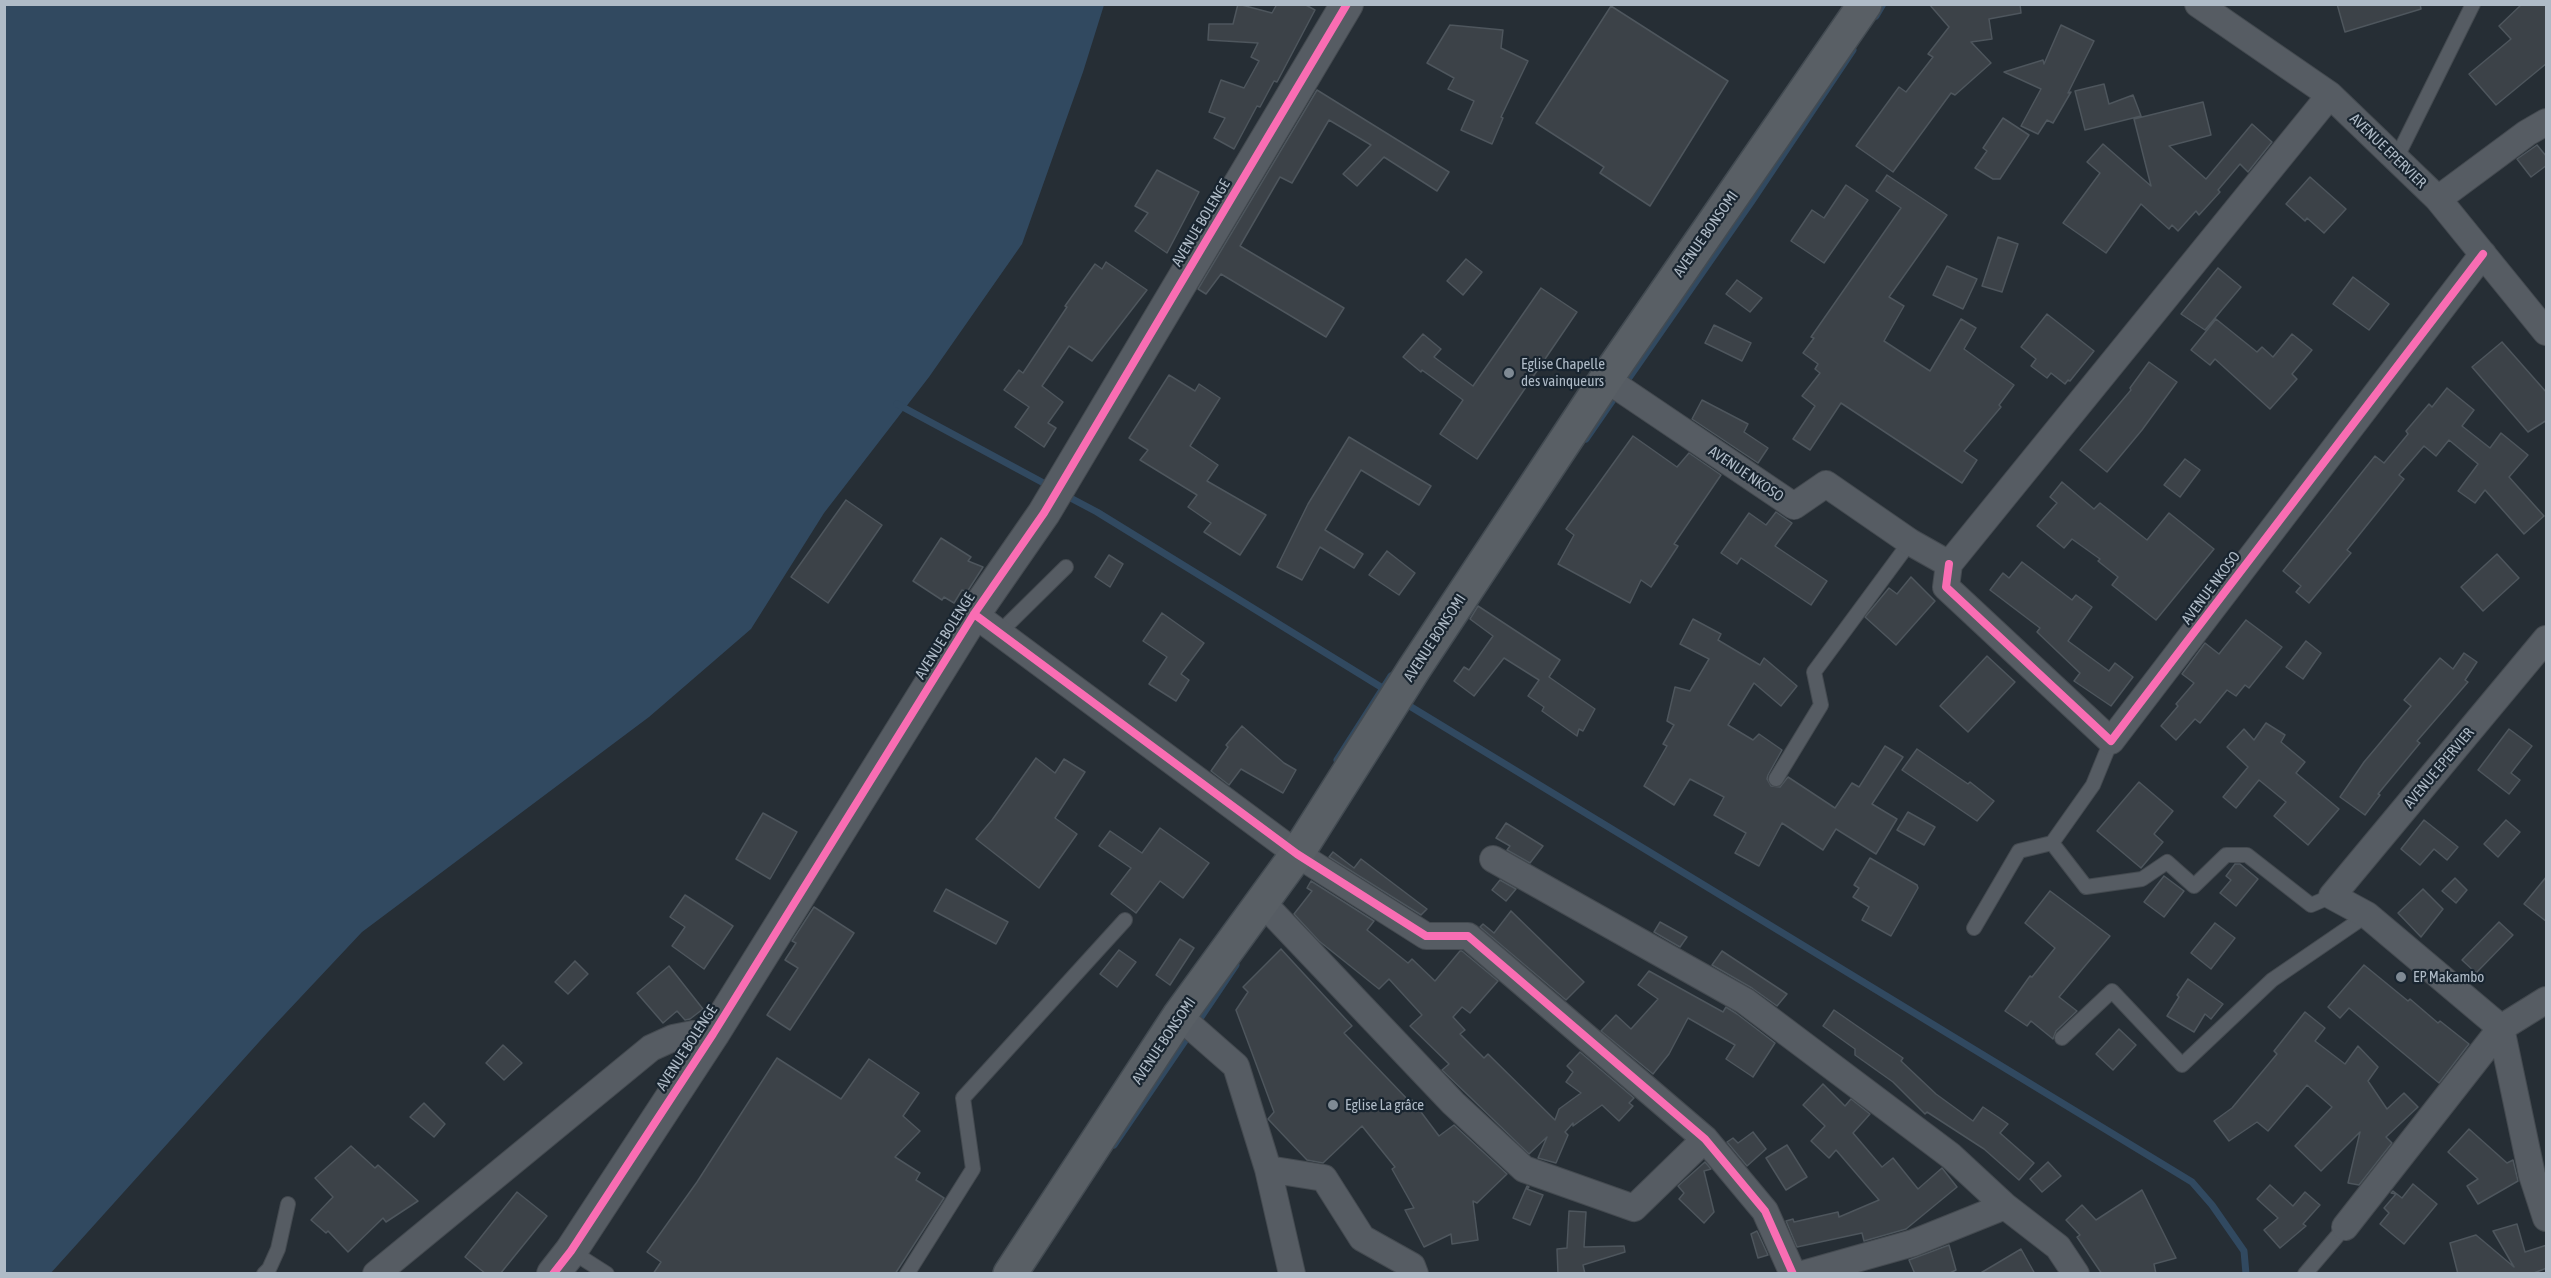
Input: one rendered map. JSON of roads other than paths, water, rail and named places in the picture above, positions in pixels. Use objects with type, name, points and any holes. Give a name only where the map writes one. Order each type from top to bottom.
[{"type":"main road","name":"AVENUE BONSOMI","points":[[1010,1274],[1179,1016],[1297,854],[1414,669],[1606,379],[1865,4]]},
{"type":"street","name":"AVENUE BOLENGE","points":[[562,1262],[713,1034],[974,614],[1044,513],[1347,4]]},
{"type":"street","name":"AVENUE EPERVIER","points":[[2198,4],[2330,95],[2438,199],[2547,332]]},
{"type":"street","points":[[2111,741],[1946,587],[1949,564],[2330,95]]},
{"type":"street","points":[[2438,199],[2527,133],[2547,122]]},
{"type":"street","name":"AVENUE NKOSO","points":[[2111,741],[2483,254]]},
{"type":"street","name":"AVENUE NKOSO","points":[[1606,379],[1794,506],[1826,484],[1910,542],[1949,564]]},
{"type":"street","points":[[974,614],[1297,854],[1426,936],[1468,936],[1705,1138],[1765,1211],[1793,1274]]},
{"type":"street","name":"AVENUE EPERVIER","points":[[2332,896],[2547,639]]},
{"type":"street","points":[[1493,859],[1745,1001],[1951,1156],[2005,1206],[2058,1247],[2076,1274]]},
{"type":"street","points":[[2332,896],[2367,915],[2501,1028],[2532,1175],[2547,1218]]},
{"type":"street","points":[[1262,902],[1453,1103],[1524,1169],[1634,1208],[1705,1138]]},
{"type":"street","points":[[2345,1227],[2501,1028],[2547,1000]]},
{"type":"street","points":[[1179,1016],[1236,1066],[1268,1168],[1292,1274]]},
{"type":"street","points":[[376,1274],[651,1048],[674,1038],[693,1034],[713,1034]]},
{"type":"street","points":[[1268,1168],[1324,1178],[1362,1238],[1412,1266],[1416,1274]]},
{"type":"street","points":[[1803,1274],[1914,1243],[2005,1206]]},
{"type":"lane","points":[[2396,159],[2474,4]]},
{"type":"lane","points":[[1776,779],[1821,705],[1814,672],[1910,542]]},
{"type":"lane","points":[[999,633],[1066,567]]},
{"type":"lane","points":[[1974,928],[2019,851],[2052,843],[2093,785],[2111,741]]},
{"type":"lane","points":[[2052,843],[2086,887],[2142,879],[2167,862],[2194,886],[2226,855],[2247,855],[2311,905],[2332,896]]},
{"type":"lane","points":[[2062,1038],[2112,991],[2182,1065],[2272,980],[2367,915]]},
{"type":"lane","points":[[908,1274],[973,1169],[963,1098],[1125,920]]},
{"type":"lane","points":[[264,1274],[269,1269],[278,1249],[288,1204]]},
{"type":"lane","points":[[2305,1274],[2345,1227]]},
{"type":"lane","points":[[562,1262],[607,1274]]},
{"type":"water","points":[[5,4],[1104,5],[1083,72],[1022,244],[929,377],[824,513],[751,629],[649,717],[362,932],[268,1032],[50,1274],[4,1273]]},
{"type":"waterway","points":[[1876,16],[1883,4]]},
{"type":"waterway","points":[[1624,385],[1752,201],[1853,50]]},
{"type":"waterway","points":[[1586,439],[1617,394]]},
{"type":"waterway","points":[[897,404],[1051,487]]},
{"type":"waterway","points":[[1063,494],[1097,512],[1389,692]]},
{"type":"waterway","points":[[1337,760],[1391,676]]},
{"type":"waterway","points":[[1403,702],[2192,1182],[2212,1205],[2244,1251],[2246,1274]]},
{"type":"waterway","points":[[1197,1023],[1236,965]]},
{"type":"waterway","points":[[1114,1145],[1191,1032]]},
{"type":"place","name":"Eglise Chapelle des vainqueurs","points":[[1509,373]]},
{"type":"place","name":"EP Makambo","points":[[2401,977]]},
{"type":"place","name":"Eglise La grâce","points":[[1333,1105]]}]
